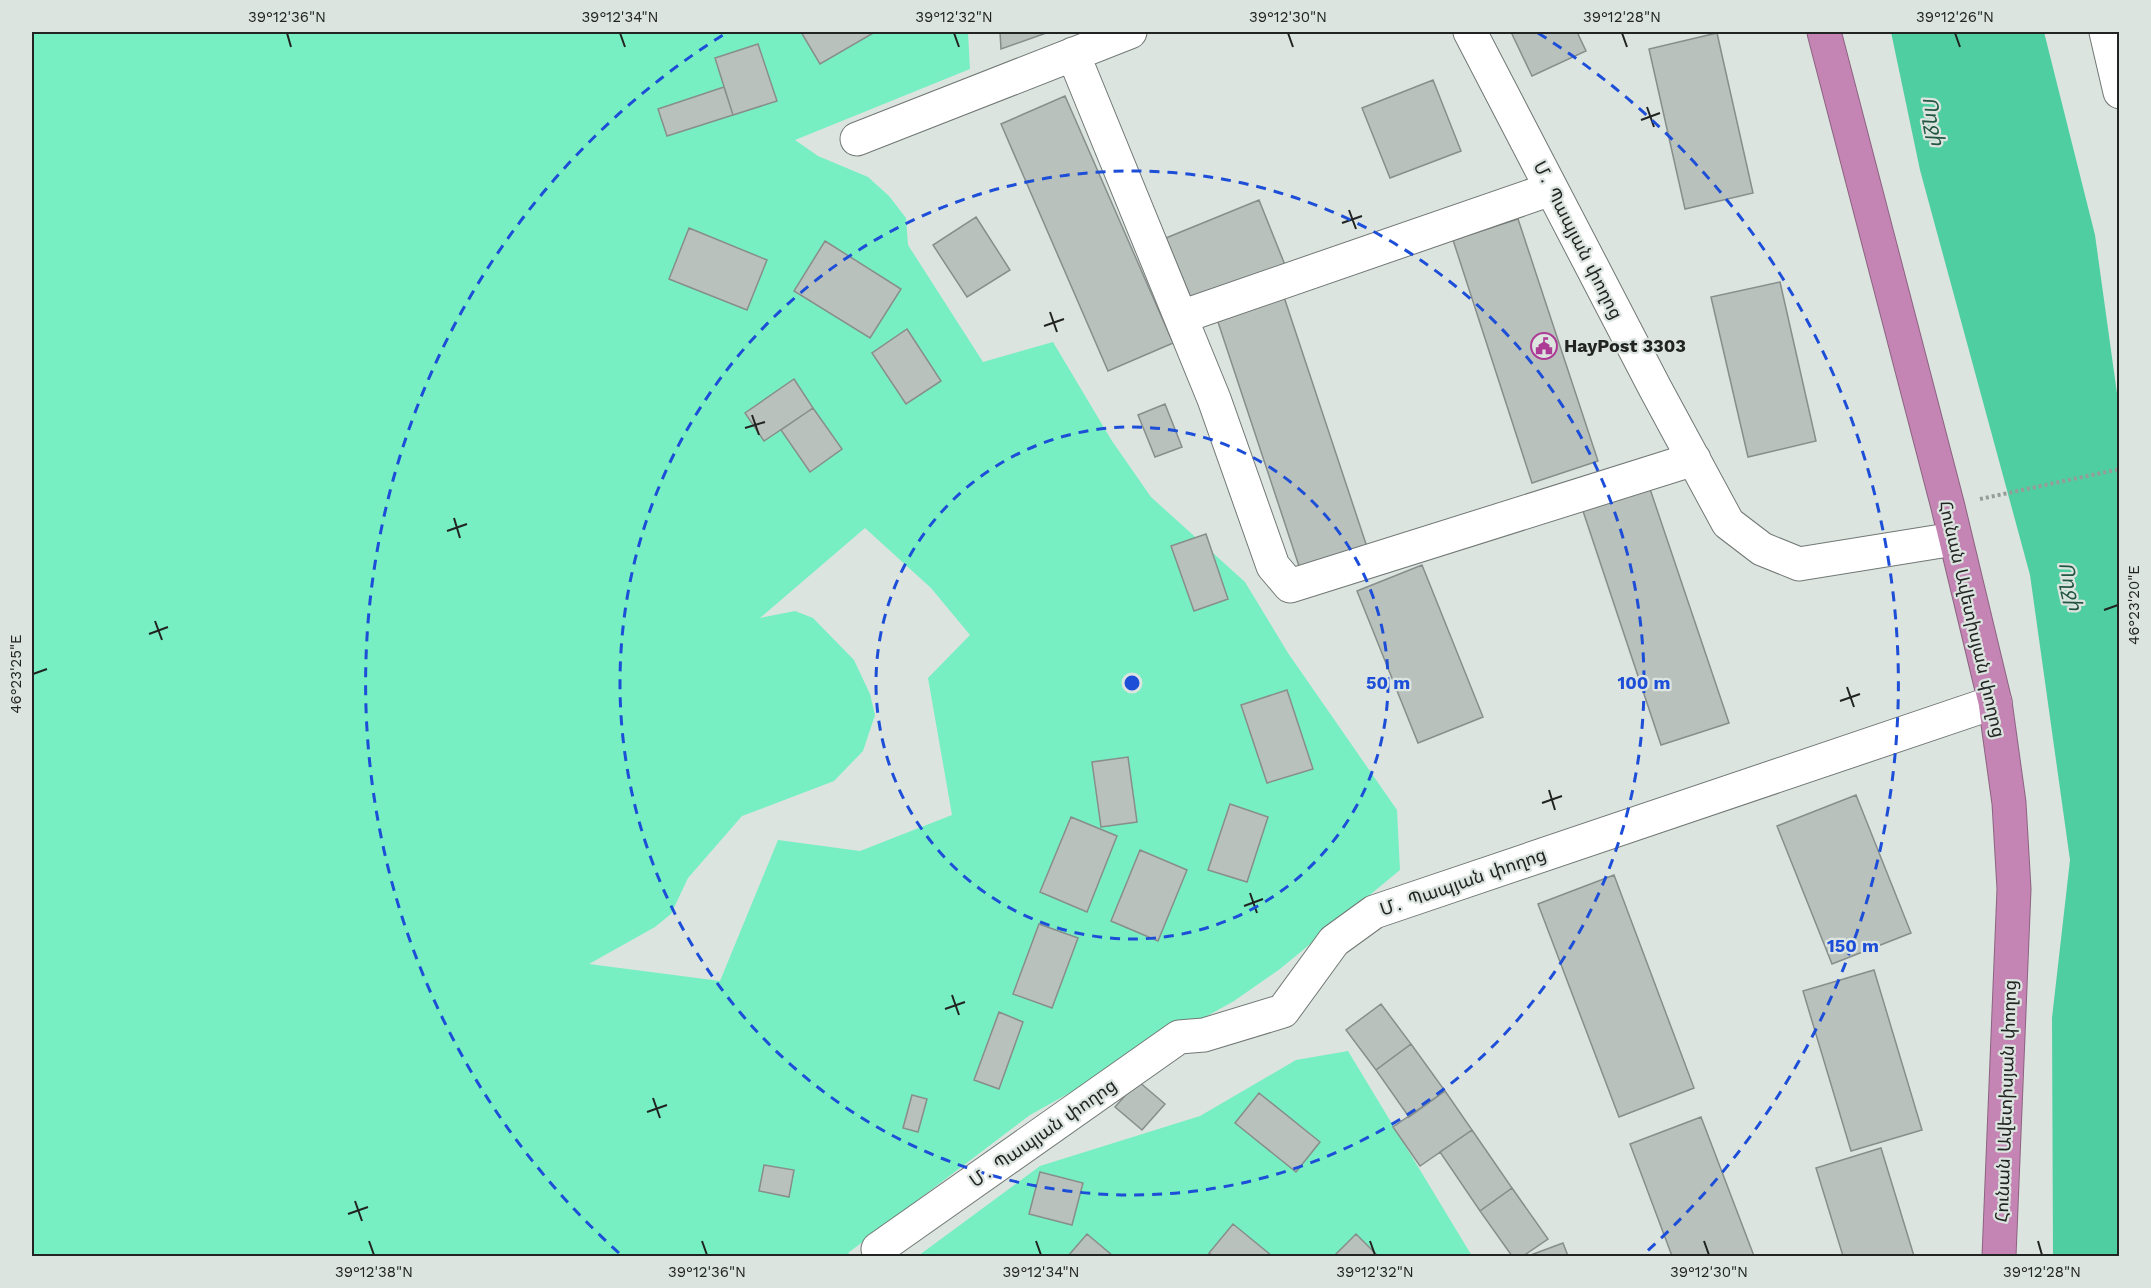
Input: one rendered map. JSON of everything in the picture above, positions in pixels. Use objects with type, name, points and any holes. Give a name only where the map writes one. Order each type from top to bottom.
[{"type":"highway","name":"Հունան Ավետիսյան փողոց","points":[[1824,32],[1948,507],[1995,702],[2008,803],[2014,890],[1999,1257]]},
{"type":"street","points":[[857,139],[1130,32]]},
{"type":"street","name":"Մ․ Պապյան փողոց","points":[[1470,32],[1728,523],[1762,549],[1799,564],[1954,539]]},
{"type":"street","points":[[2106,32],[2120,92]]},
{"type":"street","points":[[1074,54],[1214,399],[1273,566],[1290,586],[1694,459]]},
{"type":"street","points":[[1180,317],[1551,189]]},
{"type":"street","name":"Մ․ Պապյան փողոց","points":[[878,1249],[1179,1037],[1204,1035],[1283,1011],[1334,941],[1374,912],[1995,702]]},
{"type":"path","points":[[1974,500],[2120,469]]},
{"type":"shaded area","points":[[32,32],[968,32],[970,69],[795,140],[818,156],[868,177],[889,196],[906,218],[908,245],[983,362],[1053,342],[1112,441],[1151,497],[1245,582],[1288,653],[1397,810],[1400,870],[1280,969],[1234,1001],[1030,1115],[848,1253],[853,1256],[32,1256]],"holes":[[[865,528],[931,588],[970,635],[928,678],[952,815],[860,851],[778,840],[720,981],[589,964],[655,927],[671,914],[688,878],[742,816],[834,781],[863,751],[875,715],[870,694],[854,660],[813,618],[795,611],[760,618]]]},
{"type":"shaded area","points":[[1348,1051],[1472,1256],[918,1256],[1040,1166],[1200,1116],[1296,1060]]},
{"type":"water","name":"Ողջի","points":[[1891,32],[2044,32],[2095,235],[2120,415],[2119,1256],[2053,1256],[2052,1018],[2070,860],[2030,575],[1920,170]]},
{"type":"building","points":[[801,32],[875,32],[820,64]]},
{"type":"building","points":[[1000,32],[1049,32],[1001,49]]},
{"type":"building","points":[[1511,32],[1577,32],[1586,51],[1532,76]]},
{"type":"building","points":[[1717,33],[1753,193],[1685,209],[1649,49]]},
{"type":"building","points":[[758,44],[777,101],[733,115],[715,58]]},
{"type":"building","points":[[1433,80],[1461,151],[1390,178],[1362,108]]},
{"type":"building","points":[[724,87],[733,115],[667,136],[658,109]]},
{"type":"building","points":[[1065,96],[1173,343],[1108,371],[1001,124]]},
{"type":"building","points":[[1259,200],[1285,265],[1193,303],[1166,238]]},
{"type":"building","points":[[976,217],[1010,270],[967,297],[933,245]]},
{"type":"building","points":[[1518,219],[1598,461],[1532,483],[1453,240]]},
{"type":"building","points":[[689,228],[767,260],[747,310],[669,279]]},
{"type":"building","points":[[825,241],[901,289],[870,338],[794,291]]},
{"type":"building","points":[[1780,282],[1816,441],[1748,457],[1711,297]]},
{"type":"building","points":[[1282,291],[1367,547],[1300,569],[1215,313]]},
{"type":"building","points":[[907,329],[941,381],[906,404],[872,353]]},
{"type":"building","points":[[794,379],[813,408],[764,441],[745,413]]},
{"type":"building","points":[[1165,404],[1182,447],[1155,457],[1138,415]]},
{"type":"building","points":[[813,408],[842,449],[810,472],[781,430]]},
{"type":"building","points":[[1649,486],[1729,723],[1661,745],[1582,508]]},
{"type":"building","points":[[1206,534],[1228,599],[1194,611],[1171,546]]},
{"type":"building","points":[[1422,565],[1483,717],[1418,743],[1357,591]]},
{"type":"building","points":[[1287,690],[1313,769],[1267,783],[1241,705]]},
{"type":"building","points":[[1128,757],[1137,822],[1101,827],[1092,762]]},
{"type":"building","points":[[1856,795],[1911,933],[1832,964],[1777,826]]},
{"type":"building","points":[[1230,804],[1268,817],[1247,882],[1208,870]]},
{"type":"building","points":[[1071,817],[1117,836],[1087,912],[1040,892]]},
{"type":"building","points":[[1140,850],[1187,870],[1158,941],[1111,921]]},
{"type":"building","points":[[1614,875],[1694,1088],[1619,1117],[1538,904]]},
{"type":"building","points":[[1039,924],[1078,938],[1052,1008],[1013,994]]},
{"type":"building","points":[[1874,970],[1922,1130],[1851,1151],[1803,991]]},
{"type":"building","points":[[1381,1004],[1411,1044],[1376,1070],[1346,1030]]},
{"type":"building","points":[[999,1012],[1023,1022],[999,1089],[974,1080]]},
{"type":"building","points":[[1411,1044],[1445,1091],[1409,1117],[1376,1070]]},
{"type":"building","points":[[1138,1081],[1165,1104],[1142,1130],[1115,1107]]},
{"type":"building","points":[[1445,1091],[1472,1130],[1420,1166],[1393,1127]]},
{"type":"building","points":[[1259,1093],[1320,1142],[1296,1172],[1235,1123]]},
{"type":"building","points":[[912,1095],[927,1099],[918,1132],[903,1128]]},
{"type":"building","points":[[1701,1117],[1754,1256],[1672,1256],[1630,1144]]},
{"type":"building","points":[[1472,1130],[1512,1188],[1480,1211],[1440,1152]]},
{"type":"building","points":[[1881,1148],[1914,1256],[1843,1256],[1816,1168]]},
{"type":"building","points":[[764,1165],[794,1170],[789,1197],[759,1191]]},
{"type":"building","points":[[1040,1172],[1083,1183],[1072,1225],[1029,1214]]},
{"type":"building","points":[[1512,1188],[1548,1239],[1523,1256],[1512,1256],[1480,1211]]},
{"type":"building","points":[[1233,1224],[1272,1256],[1213,1256],[1209,1253]]},
{"type":"building","points":[[1087,1234],[1113,1256],[1068,1256]]},
{"type":"building","points":[[1356,1234],[1378,1256],[1334,1256]]},
{"type":"building","points":[[1563,1243],[1568,1256],[1528,1256]]},
{"type":"place","name":"HayPost 3303","points":[[1544,346]]}]
